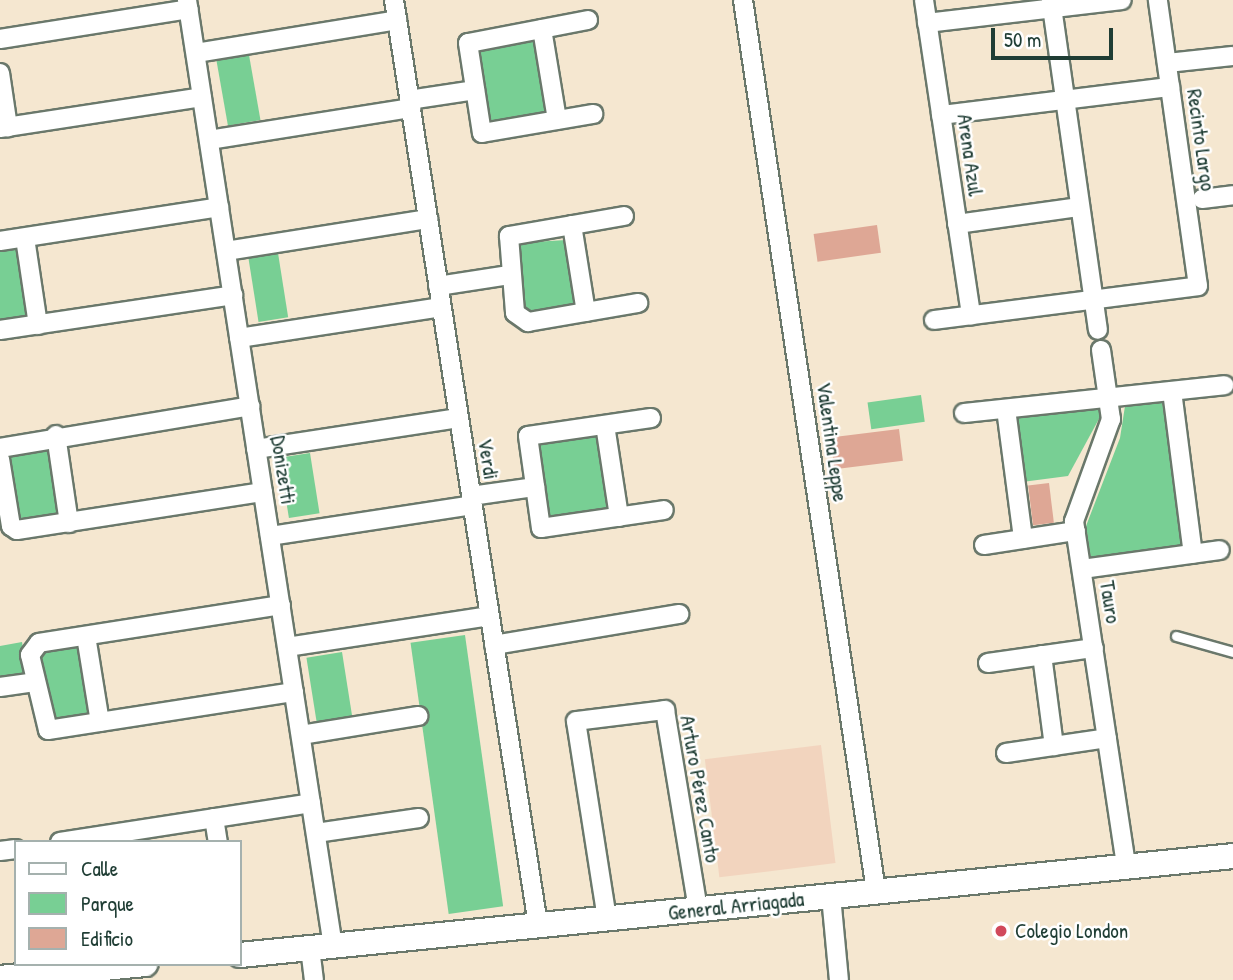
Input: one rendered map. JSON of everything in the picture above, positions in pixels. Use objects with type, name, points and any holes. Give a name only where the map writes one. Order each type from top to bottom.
[{"type":"street","name":"Verdi","points":[[394,0],[538,925]]},
{"type":"street","name":"Valentina Leppe","points":[[743,0],[876,891]]},
{"type":"street","name":"Arena Azul","points":[[924,0],[971,316]]},
{"type":"street","points":[[927,23],[1051,4],[1122,0]]},
{"type":"street","name":"Recinto Largo","points":[[1094,300],[1198,286],[1158,0]]},
{"type":"street","points":[[1051,4],[1098,330]]},
{"type":"street","points":[[0,39],[188,5]]},
{"type":"street","name":"Donizetti","points":[[188,5],[316,833],[322,947],[314,980]]},
{"type":"street","points":[[196,53],[397,20]]},
{"type":"street","points":[[589,20],[468,43],[482,133],[593,114]]},
{"type":"street","points":[[542,29],[556,120]]},
{"type":"street","points":[[1167,63],[1233,56]]},
{"type":"street","points":[[0,74],[4,127],[202,97]]},
{"type":"street","points":[[941,115],[1170,87]]},
{"type":"street","points":[[209,140],[475,90]]},
{"type":"street","points":[[1202,199],[1233,195]]},
{"type":"street","points":[[0,241],[219,207]]},
{"type":"street","points":[[957,224],[1080,207]]},
{"type":"street","points":[[624,216],[509,236],[509,275],[519,320],[638,303]]},
{"type":"street","points":[[226,251],[428,219]]},
{"type":"street","points":[[572,225],[586,312]]},
{"type":"street","points":[[25,238],[38,325]]},
{"type":"street","points":[[438,286],[509,275]]},
{"type":"street","points":[[0,330],[233,295]]},
{"type":"street","points":[[934,320],[1094,300]]},
{"type":"street","points":[[239,338],[442,307]]},
{"type":"street","name":"Tauro","points":[[1101,350],[1111,419],[1076,531],[1126,866]]},
{"type":"street","points":[[964,413],[1224,385]]},
{"type":"street","points":[[1172,391],[1193,554]]},
{"type":"street","points":[[0,447],[56,435],[250,406]]},
{"type":"street","points":[[1006,409],[1023,539]]},
{"type":"street","points":[[256,449],[459,418]]},
{"type":"street","points":[[651,418],[528,436],[535,487],[541,528],[664,510]]},
{"type":"street","points":[[605,425],[619,517]]},
{"type":"street","points":[[56,435],[69,523]]},
{"type":"street","points":[[0,459],[3,494],[13,529],[69,523],[263,492]]},
{"type":"street","points":[[270,536],[472,501],[535,487]]},
{"type":"street","points":[[984,545],[1076,531]]},
{"type":"street","points":[[1082,569],[1220,550]]},
{"type":"street","points":[[281,605],[32,647],[35,682],[44,729],[294,692]]},
{"type":"street","points":[[494,645],[679,614]]},
{"type":"street","points":[[287,647],[490,616]]},
{"type":"street","points":[[86,636],[100,722]]},
{"type":"street","points":[[988,663],[1094,648]]},
{"type":"street","points":[[1042,656],[1055,746]]},
{"type":"street","points":[[0,687],[35,682]]},
{"type":"street","name":"Arturo Pérez Canto","points":[[607,919],[576,722],[665,710],[698,909]]},
{"type":"street","points":[[300,735],[418,716]]},
{"type":"street","points":[[1006,752],[1107,738]]},
{"type":"street","points":[[83,840],[117,837],[311,803]]},
{"type":"street","points":[[214,818],[218,840]]},
{"type":"street","points":[[316,833],[419,818]]},
{"type":"street","name":"General Arriagada","points":[[242,955],[1233,856]]},
{"type":"street","points":[[831,896],[839,980]]},
{"type":"street","points":[[0,978],[127,966]]},
{"type":"lane","points":[[1176,636],[1233,652]]},
{"type":"shaded area","points":[[821,745],[836,863],[719,877],[705,759]]},
{"type":"green space","points":[[538,38],[550,116],[487,126],[475,48]]},
{"type":"green space","points":[[249,55],[260,120],[228,126],[217,61]]},
{"type":"green space","points":[[566,240],[576,306],[526,316],[521,312],[517,243]]},
{"type":"green space","points":[[18,244],[33,321],[0,326],[0,246]]},
{"type":"green space","points":[[278,253],[288,317],[259,322],[248,258]]},
{"type":"green space","points":[[921,395],[925,422],[871,429],[868,403]]},
{"type":"green space","points":[[1162,401],[1184,547],[1091,560],[1086,526],[1120,438],[1125,406]]},
{"type":"green space","points":[[1098,404],[1100,417],[1068,476],[1022,482],[1013,415]]},
{"type":"green space","points":[[600,433],[610,512],[546,520],[536,441]]},
{"type":"green space","points":[[51,445],[64,516],[18,524],[6,453]]},
{"type":"green space","points":[[310,453],[320,513],[289,518],[279,458]]},
{"type":"green space","points":[[465,635],[503,906],[449,914],[411,643]]},
{"type":"green space","points":[[22,642],[28,677],[0,682],[0,646]]},
{"type":"green space","points":[[84,645],[94,717],[45,724],[34,652]]},
{"type":"green space","points":[[342,652],[352,718],[317,724],[306,658]]},
{"type":"building","points":[[877,225],[881,253],[818,262],[814,234]]},
{"type":"building","points":[[899,429],[903,461],[834,469],[831,437]]},
{"type":"building","points":[[1049,483],[1054,523],[1033,525],[1028,486]]},
{"type":"place","name":"Colegio London","points":[[1001,931]]}]
